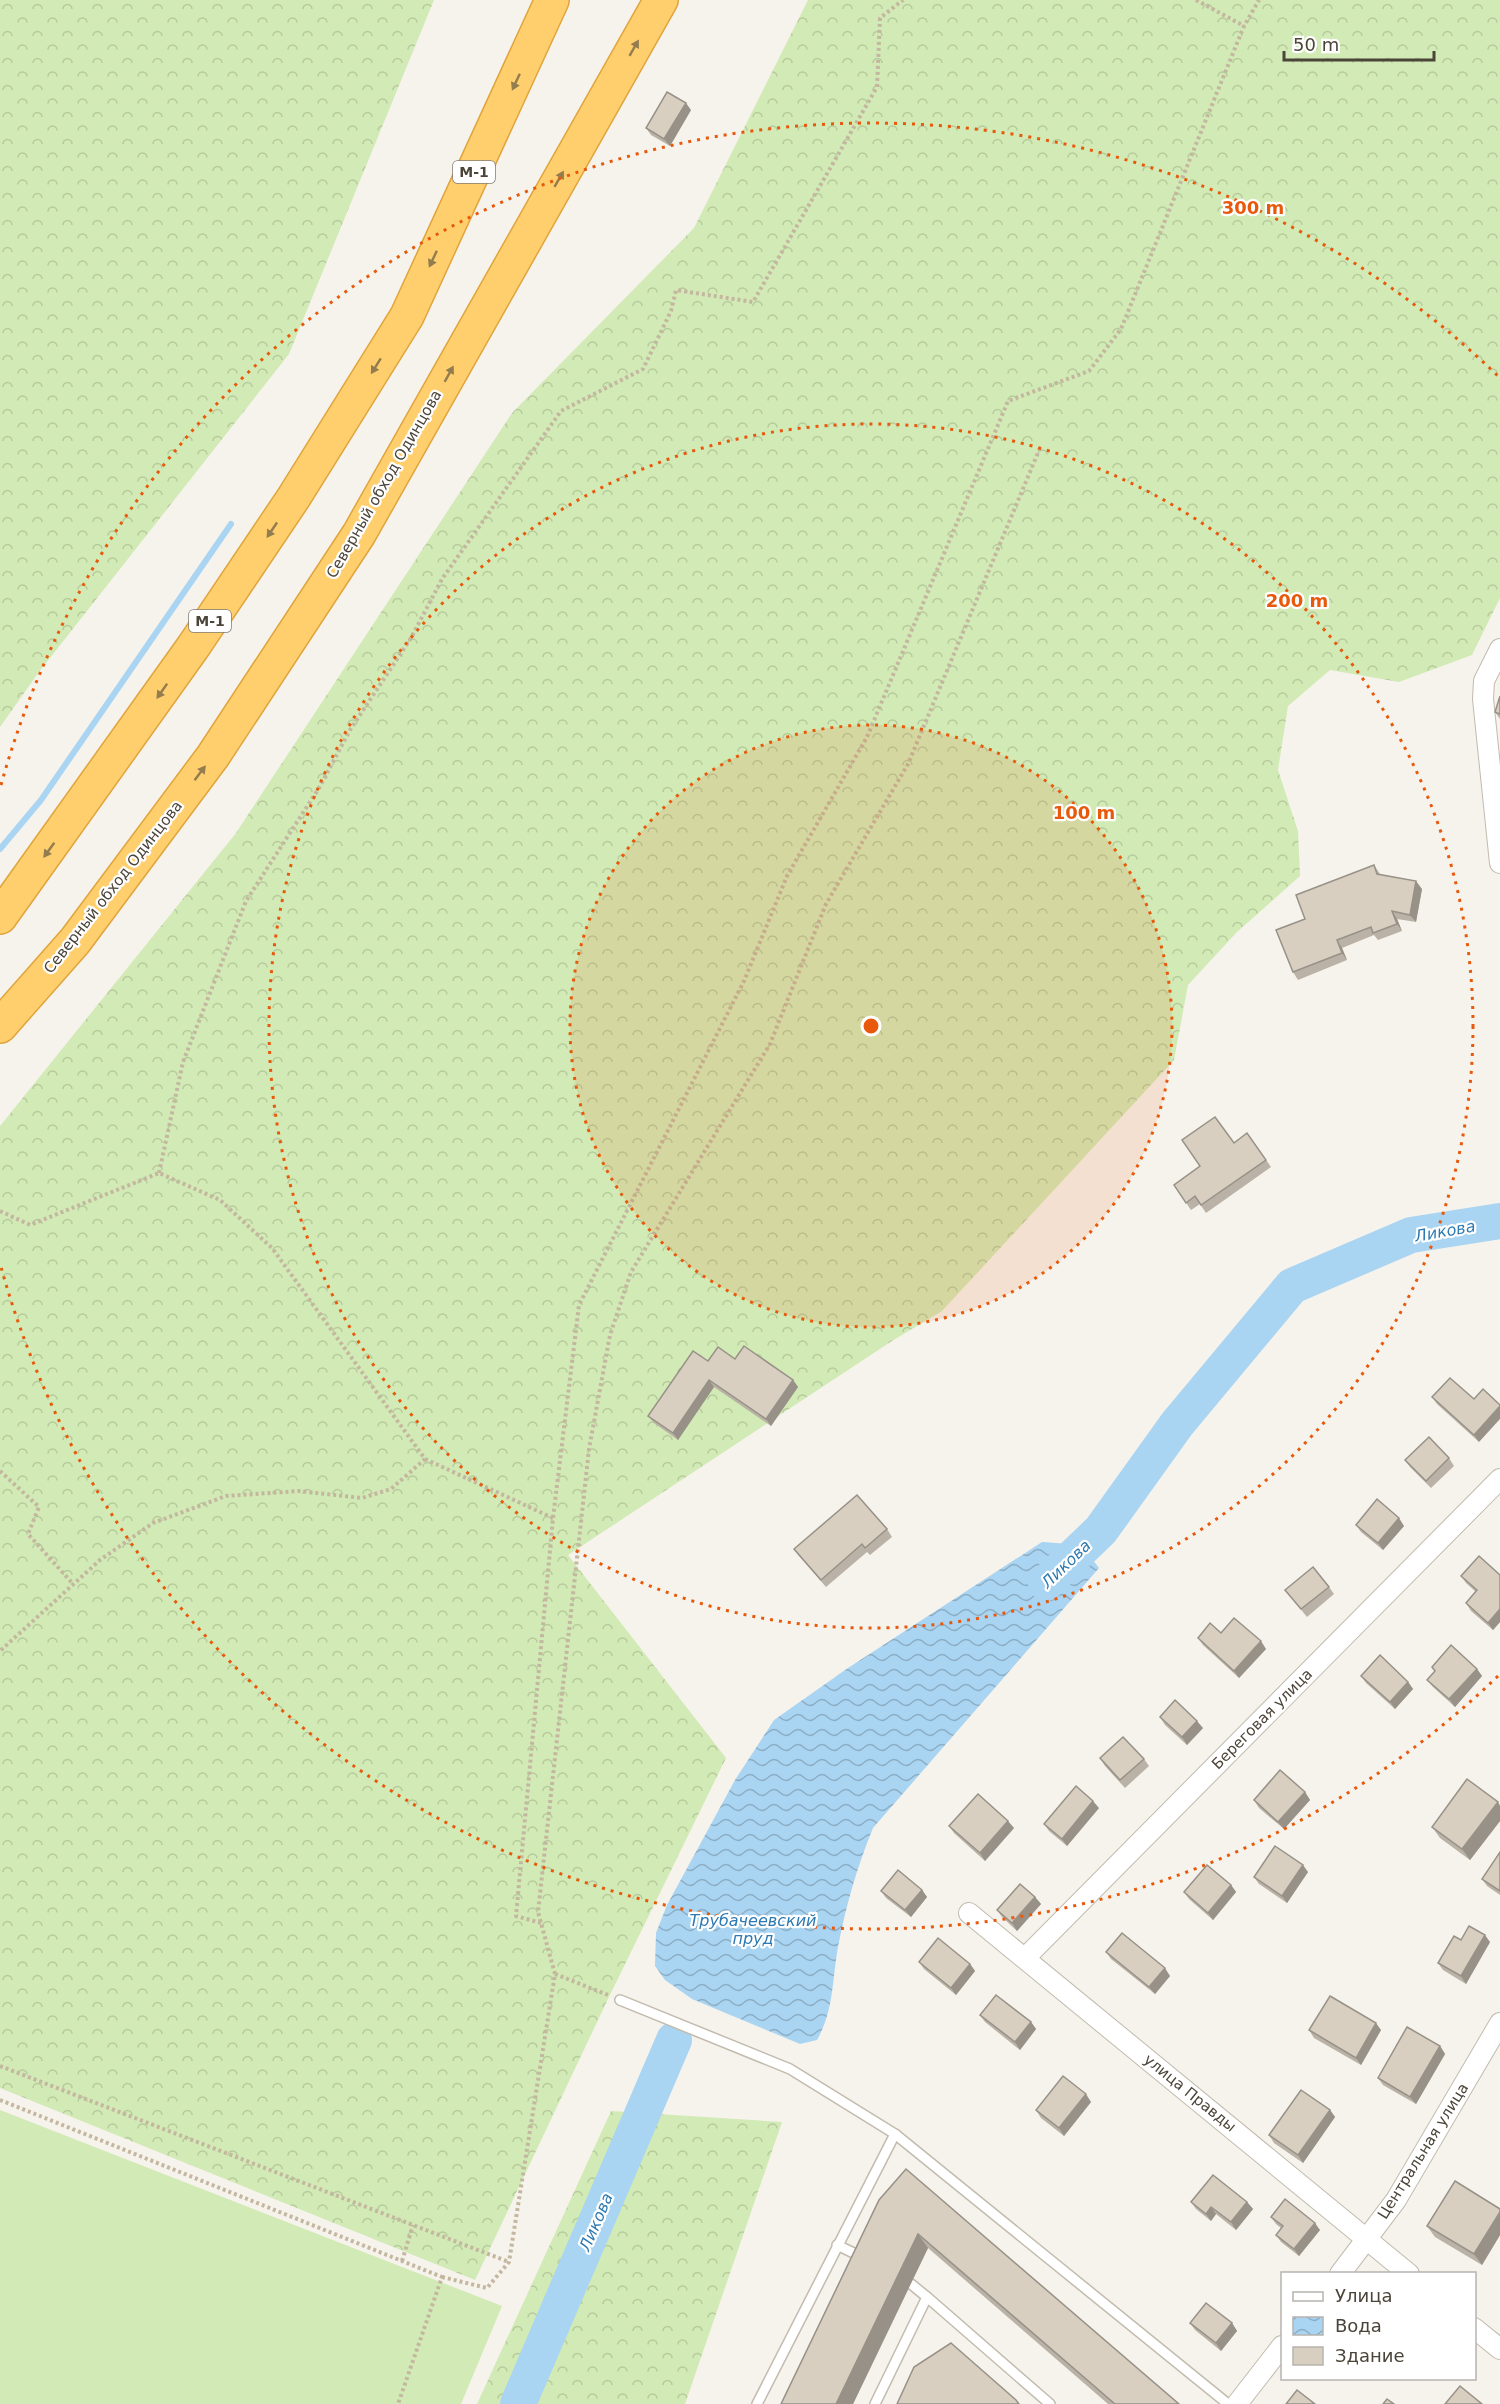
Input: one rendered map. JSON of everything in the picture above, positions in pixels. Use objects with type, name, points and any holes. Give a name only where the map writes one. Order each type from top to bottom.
[{"type":"highway","name":"Северный обход Одинцова","points":[[0,1026],[75,941],[213,756],[359,534],[661,0]]},
{"type":"highway","name":"М-1","points":[[0,917],[212,619],[294,497],[407,316],[543,13]]},
{"type":"street","points":[[1500,649],[1484,681],[1483,699],[1500,863]]},
{"type":"street","name":"Береговая улица","points":[[1025,1958],[1500,1479]]},
{"type":"street","name":"улица Правды","points":[[969,1913],[1407,2272]]},
{"type":"street","name":"Центральная улица","points":[[1342,2272],[1396,2200],[1500,2023]]},
{"type":"street","points":[[1476,2330],[1500,2349]]},
{"type":"street","points":[[1237,2404],[1281,2347]]},
{"type":"lane","points":[[620,2000],[789,2069],[895,2134],[1228,2404]]},
{"type":"lane","points":[[757,2404],[895,2134]]},
{"type":"lane","points":[[837,2246],[867,2260]]},
{"type":"lane","points":[[911,2284],[1050,2404]]},
{"type":"lane","points":[[875,2404],[927,2297]]},
{"type":"path","points":[[159,1173],[183,1062],[246,901],[319,788],[350,730],[411,638],[442,579],[561,411],[643,369],[671,311],[676,290],[753,302],[877,87],[880,18],[903,0]]},
{"type":"path","points":[[1196,0],[1244,26]]},
{"type":"path","points":[[541,1923],[516,1916],[553,1518],[579,1305],[744,981],[787,876],[867,737],[1008,401],[1089,371],[1121,329],[1244,26],[1259,0]]},
{"type":"path","points":[[0,2100],[442,2277],[487,2288],[509,2262],[555,1974],[538,1912],[589,1449],[610,1335],[631,1272],[770,1044],[826,904],[908,764],[1040,448]]},
{"type":"path","points":[[0,1211],[30,1225],[159,1173],[220,1200],[272,1248],[425,1459],[553,1518]]},
{"type":"path","points":[[0,1651],[100,1560],[153,1523],[226,1496],[299,1491],[362,1498],[391,1489],[425,1459]]},
{"type":"path","points":[[0,1471],[39,1507],[28,1534],[73,1584]]},
{"type":"path","points":[[555,1974],[620,2000]]},
{"type":"path","points":[[0,2066],[509,2262]]},
{"type":"path","points":[[402,2261],[413,2225]]},
{"type":"path","points":[[398,2404],[442,2277]]},
{"type":"green space","points":[[0,0],[434,0],[289,354],[39,672],[0,727]]},
{"type":"green space","points":[[808,0],[1500,0],[1500,598],[1472,655],[1399,682],[1330,670],[1288,706],[1278,770],[1298,831],[1300,876],[1237,932],[1188,985],[1174,1060],[942,1311],[892,1341],[568,1555],[726,1758],[607,2001],[475,2280],[0,2088],[0,1126],[236,833],[512,413],[694,228]]},
{"type":"green space","points":[[0,2110],[502,2306],[461,2404],[0,2404]]},
{"type":"green space","points":[[611,2111],[782,2122],[685,2404],[477,2404]]},
{"type":"water","name":"Трубачеевский пруд","points":[[1042,1542],[1075,1546],[1087,1554],[1099,1568],[873,1828],[848,1901],[838,1947],[830,2006],[817,2040],[800,2044],[692,1999],[665,1980],[655,1966],[656,1933],[667,1905],[735,1780],[774,1720],[848,1668]]},
{"type":"building","points":[[667,92],[686,103],[664,139],[646,128]]},
{"type":"building","points":[[1500,696],[1500,714],[1495,712]]},
{"type":"building","points":[[1374,865],[1377,874],[1416,881],[1410,915],[1392,911],[1397,924],[1373,933],[1371,927],[1337,940],[1342,953],[1293,972],[1276,930],[1305,919],[1296,895]]},
{"type":"building","points":[[1215,1117],[1234,1143],[1247,1133],[1266,1160],[1201,1205],[1195,1196],[1186,1203],[1174,1185],[1200,1166],[1182,1140]]},
{"type":"building","points":[[744,1346],[793,1380],[766,1419],[709,1380],[673,1433],[648,1416],[693,1351],[708,1361],[718,1347],[735,1359]]},
{"type":"building","points":[[1450,1378],[1474,1399],[1483,1389],[1500,1405],[1474,1435],[1432,1397]]},
{"type":"building","points":[[1429,1437],[1449,1458],[1426,1481],[1405,1460]]},
{"type":"building","points":[[857,1495],[887,1529],[865,1548],[862,1544],[821,1580],[794,1549]]},
{"type":"building","points":[[1377,1499],[1399,1518],[1378,1543],[1356,1525]]},
{"type":"building","points":[[1479,1556],[1500,1575],[1500,1609],[1488,1623],[1466,1603],[1477,1590],[1461,1576]]},
{"type":"building","points":[[1313,1567],[1329,1587],[1301,1609],[1285,1590]]},
{"type":"building","points":[[1234,1618],[1261,1641],[1234,1671],[1198,1638],[1210,1623],[1221,1633]]},
{"type":"building","points":[[1451,1645],[1477,1669],[1449,1699],[1427,1680],[1435,1671],[1432,1667]]},
{"type":"building","points":[[1380,1655],[1408,1682],[1390,1702],[1361,1676]]},
{"type":"building","points":[[1175,1700],[1197,1721],[1182,1737],[1160,1717]]},
{"type":"building","points":[[1123,1737],[1144,1759],[1120,1780],[1100,1758]]},
{"type":"building","points":[[1280,1770],[1305,1792],[1278,1822],[1254,1800]]},
{"type":"building","points":[[1467,1779],[1498,1802],[1462,1849],[1432,1827]]},
{"type":"building","points":[[1076,1786],[1093,1801],[1062,1839],[1044,1824]]},
{"type":"building","points":[[978,1794],[1008,1821],[980,1853],[949,1826]]},
{"type":"building","points":[[1275,1846],[1303,1865],[1282,1896],[1254,1877]]},
{"type":"building","points":[[1500,1852],[1500,1891],[1482,1879]]},
{"type":"building","points":[[1207,1865],[1231,1885],[1208,1913],[1184,1892]]},
{"type":"building","points":[[898,1870],[922,1890],[905,1910],[881,1891]]},
{"type":"building","points":[[1020,1884],[1035,1897],[1012,1923],[997,1910]]},
{"type":"building","points":[[1469,1926],[1485,1935],[1461,1976],[1438,1963],[1454,1936],[1461,1940]]},
{"type":"building","points":[[1122,1933],[1165,1968],[1149,1987],[1106,1952]]},
{"type":"building","points":[[938,1938],[970,1964],[951,1988],[919,1962]]},
{"type":"building","points":[[996,1995],[1031,2022],[1015,2042],[980,2015]]},
{"type":"building","points":[[1330,1996],[1376,2023],[1356,2058],[1309,2030]]},
{"type":"building","points":[[1407,2027],[1440,2046],[1410,2097],[1378,2078]]},
{"type":"building","points":[[1063,2076],[1086,2094],[1059,2128],[1036,2110]]},
{"type":"building","points":[[1301,2090],[1330,2110],[1298,2155],[1269,2135]]},
{"type":"building","points":[[906,2169],[1179,2404],[1115,2404],[918,2234],[836,2404],[781,2404],[879,2200]]},
{"type":"building","points":[[1213,2175],[1247,2202],[1231,2222],[1211,2207],[1206,2214],[1191,2202]]},
{"type":"building","points":[[1455,2181],[1500,2209],[1474,2254],[1427,2226]]},
{"type":"building","points":[[1285,2199],[1315,2223],[1294,2249],[1276,2235],[1283,2226],[1271,2217]]},
{"type":"building","points":[[1206,2303],[1232,2323],[1216,2343],[1190,2323]]},
{"type":"building","points":[[951,2343],[1019,2404],[897,2404],[914,2367]]},
{"type":"building","points":[[1460,2386],[1482,2404],[1445,2404]]},
{"type":"building","points":[[1297,2390],[1315,2404],[1286,2404]]},
{"type":"building","points":[[1387,2399],[1394,2404],[1383,2404]]},
{"type":"waterway","points":[[0,849],[41,800],[231,524]]},
{"type":"waterway","name":"Ликова","points":[[1046,1583],[1101,1530],[1177,1424],[1292,1286],[1411,1235],[1500,1221]]},
{"type":"waterway","name":"Ликова","points":[[518,2404],[674,2040]]}]
